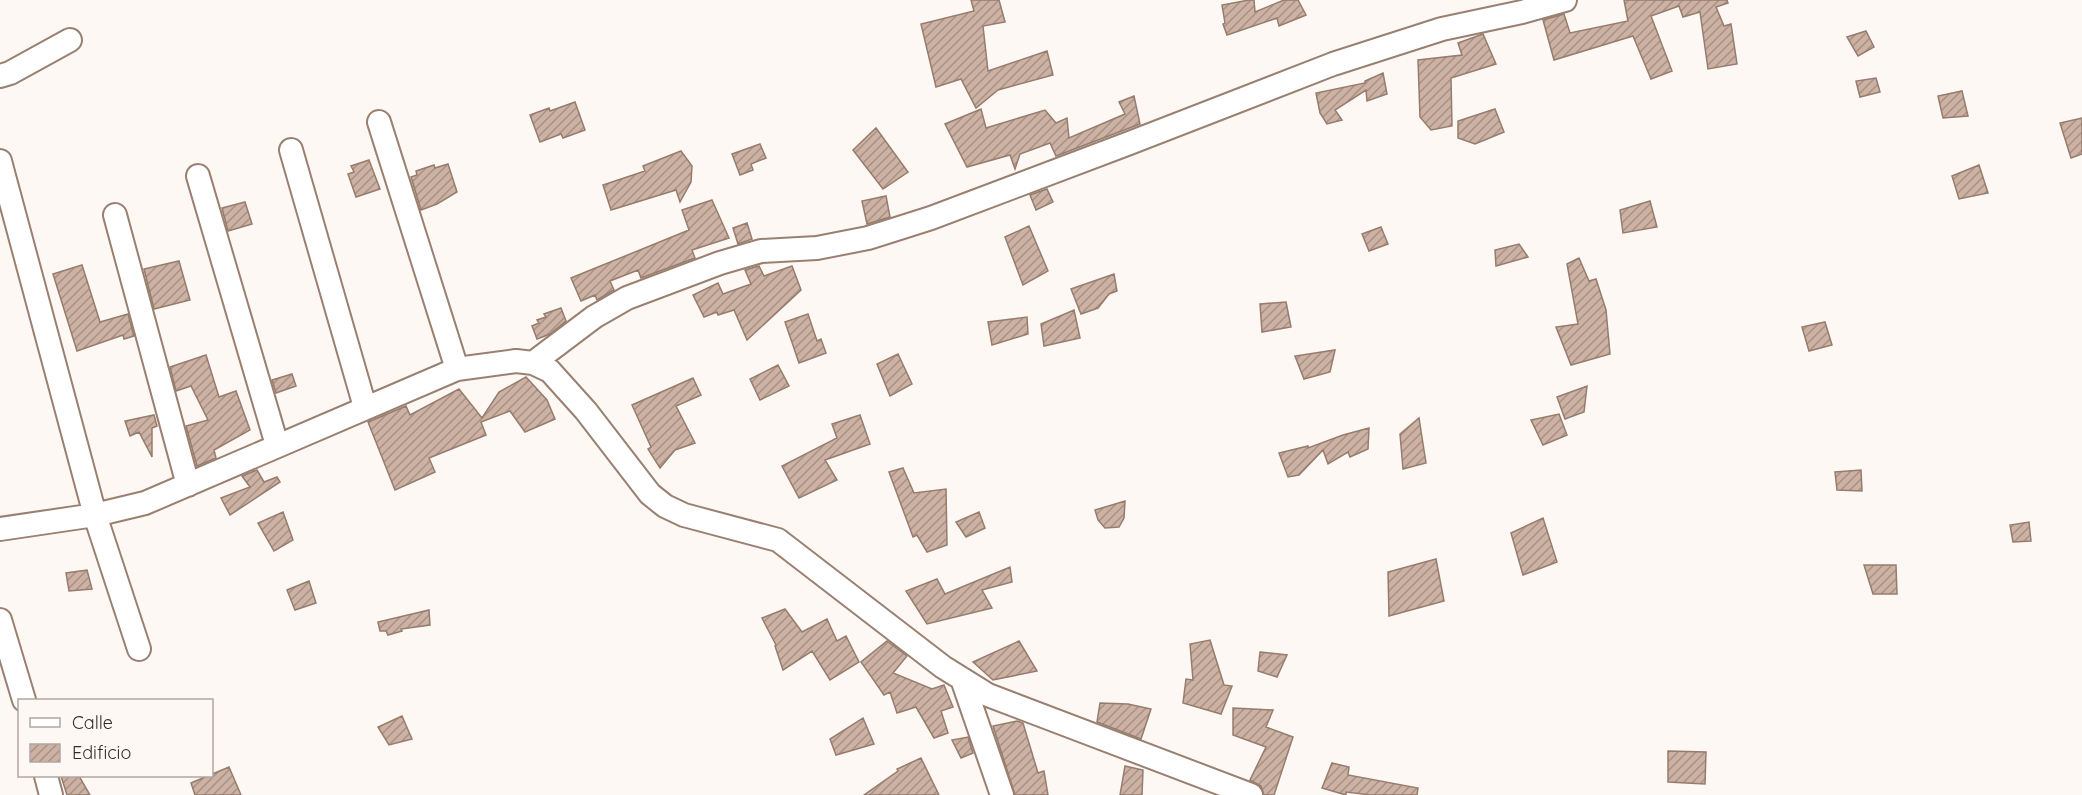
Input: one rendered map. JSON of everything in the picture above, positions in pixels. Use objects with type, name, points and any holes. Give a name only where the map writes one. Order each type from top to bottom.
[{"type":"street","points":[[533,363],[594,317],[627,298],[720,263],[761,251],[817,248],[868,238],[931,218],[1333,64],[1442,28],[1522,12],[1565,0]]},
{"type":"street","points":[[0,76],[70,40]]},
{"type":"street","points":[[379,122],[457,369]]},
{"type":"street","points":[[291,150],[365,407]]},
{"type":"street","points":[[0,161],[96,515],[139,649]]},
{"type":"street","points":[[198,176],[277,445]]},
{"type":"street","points":[[115,215],[188,485]]},
{"type":"street","points":[[0,529],[96,515],[145,503],[457,369],[516,361],[533,363],[550,371],[586,411],[650,494],[664,506],[684,516],[778,540],[943,667],[988,695],[1251,795]]},
{"type":"street","points":[[0,620],[24,699]]},
{"type":"street","points":[[962,679],[1002,795]]},
{"type":"street","points":[[46,777],[51,795]]},
{"type":"building","points":[[971,0],[999,0],[1005,22],[983,26],[988,71],[1047,51],[1053,75],[998,90],[976,108],[961,79],[936,87],[921,24],[974,11]]},
{"type":"building","points":[[1254,0],[1255,12],[1284,0],[1298,0],[1306,15],[1279,26],[1277,18],[1227,35],[1223,24],[1225,23],[1222,5]]},
{"type":"building","points":[[1624,0],[1727,0],[1728,3],[1716,7],[1724,26],[1731,24],[1737,64],[1708,69],[1700,12],[1683,17],[1679,6],[1651,16],[1672,71],[1651,79],[1633,36],[1554,60],[1543,20],[1564,14],[1570,33],[1628,21]]},
{"type":"building","points":[[1866,31],[1874,47],[1858,56],[1847,37]]},
{"type":"building","points":[[1483,34],[1496,64],[1451,78],[1452,126],[1431,130],[1420,117],[1418,60],[1462,55],[1458,43]]},
{"type":"building","points":[[1383,73],[1387,94],[1367,101],[1366,90],[1335,110],[1342,120],[1327,124],[1320,113],[1316,93],[1365,83]]},
{"type":"building","points":[[1876,78],[1880,92],[1860,97],[1856,81]]},
{"type":"building","points":[[1962,91],[1968,116],[1943,118],[1938,96]]},
{"type":"building","points":[[1134,96],[1140,124],[1056,156],[1050,143],[1020,154],[1015,169],[1010,155],[967,167],[945,124],[981,109],[986,128],[1045,110],[1056,123],[1067,118],[1069,138],[1125,114],[1119,102]]},
{"type":"building","points":[[575,102],[585,130],[563,138],[561,134],[540,142],[530,115]]},
{"type":"building","points":[[1495,109],[1504,132],[1475,144],[1458,138],[1458,121]]},
{"type":"building","points":[[2082,118],[2082,154],[2071,158],[2060,123]]},
{"type":"building","points":[[876,128],[908,172],[883,189],[853,150]]},
{"type":"building","points":[[760,144],[766,158],[751,164],[753,170],[740,175],[732,154]]},
{"type":"building","points":[[681,151],[692,166],[691,182],[680,202],[676,190],[611,210],[603,185],[645,171],[643,166]]},
{"type":"building","points":[[369,160],[380,189],[356,197],[348,174],[354,172],[351,166]]},
{"type":"building","points":[[448,164],[457,192],[421,210],[411,177],[417,175],[416,171],[434,165],[435,168]]},
{"type":"building","points":[[1979,165],[1988,193],[1959,199],[1952,176]]},
{"type":"building","points":[[1047,189],[1053,202],[1036,210],[1030,195]]},
{"type":"building","points":[[886,196],[890,217],[867,224],[862,201]]},
{"type":"building","points":[[712,200],[729,238],[692,250],[695,258],[641,278],[638,270],[610,281],[614,290],[597,300],[595,295],[581,301],[571,278],[689,230],[682,210]]},
{"type":"building","points":[[1650,201],[1657,227],[1623,233],[1620,210]]},
{"type":"building","points":[[245,202],[252,224],[228,231],[222,208]]},
{"type":"building","points":[[747,223],[752,239],[738,244],[733,228]]},
{"type":"building","points":[[1029,226],[1048,271],[1023,285],[1005,237]]},
{"type":"building","points":[[1381,227],[1388,244],[1369,251],[1362,234]]},
{"type":"building","points":[[1519,244],[1528,257],[1496,266],[1495,250]]},
{"type":"building","points":[[1579,258],[1589,281],[1596,279],[1606,310],[1610,354],[1571,365],[1556,327],[1578,324],[1567,264]]},
{"type":"building","points":[[179,261],[190,300],[154,309],[144,269]]},
{"type":"building","points":[[82,265],[100,322],[128,314],[134,336],[124,339],[123,335],[77,351],[53,274]]},
{"type":"building","points":[[759,266],[764,276],[792,266],[801,290],[747,340],[734,310],[718,315],[717,312],[704,317],[693,295],[718,283],[723,294],[751,284],[745,270]]},
{"type":"building","points":[[1114,274],[1117,291],[1109,294],[1098,308],[1081,314],[1071,289]]},
{"type":"building","points":[[1286,302],[1291,327],[1262,332],[1260,304]]},
{"type":"building","points":[[561,308],[566,321],[550,334],[537,339],[532,326],[539,323],[537,320],[546,317],[544,314]]},
{"type":"building","points":[[1074,310],[1080,338],[1044,346],[1041,324]]},
{"type":"building","points":[[808,314],[817,341],[821,339],[826,353],[799,363],[785,322]]},
{"type":"building","points":[[1027,317],[1028,334],[992,345],[988,322]]},
{"type":"building","points":[[1825,322],[1832,345],[1809,351],[1802,327]]},
{"type":"building","points":[[1335,350],[1330,372],[1304,379],[1295,356]]},
{"type":"building","points":[[898,354],[912,384],[890,396],[877,364]]},
{"type":"building","points":[[206,355],[219,397],[236,391],[250,430],[214,450],[216,458],[197,466],[186,426],[208,420],[191,386],[176,391],[170,367]]},
{"type":"building","points":[[778,365],[789,386],[760,400],[750,379]]},
{"type":"building","points":[[292,374],[296,386],[276,393],[272,380]]},
{"type":"building","points":[[526,377],[547,400],[555,419],[525,432],[510,411],[481,422],[486,435],[429,458],[435,472],[395,490],[368,422],[406,406],[410,415],[459,389],[482,418],[499,392]]},
{"type":"building","points":[[693,378],[701,395],[676,406],[695,443],[675,450],[660,468],[648,449],[651,447],[632,405]]},
{"type":"building","points":[[1587,386],[1584,412],[1565,419],[1557,397]]},
{"type":"building","points":[[1559,414],[1567,435],[1543,445],[1531,420]]},
{"type":"building","points":[[154,415],[157,426],[152,428],[152,457],[139,432],[130,436],[125,421]]},
{"type":"building","points":[[860,415],[870,444],[825,460],[837,480],[799,498],[782,466],[837,438],[832,424]]},
{"type":"building","points":[[1419,418],[1426,463],[1403,469],[1400,434]]},
{"type":"building","points":[[1369,428],[1368,449],[1350,457],[1348,452],[1328,464],[1323,450],[1299,475],[1288,477],[1279,453],[1308,446],[1308,448]]},
{"type":"building","points":[[903,468],[914,493],[946,489],[947,545],[927,552],[917,535],[913,537],[889,472]]},
{"type":"building","points":[[257,470],[264,482],[277,477],[280,482],[230,515],[221,498],[250,487],[242,476]]},
{"type":"building","points":[[1861,470],[1862,491],[1837,490],[1835,472]]},
{"type":"building","points":[[1125,501],[1124,518],[1119,527],[1105,528],[1098,520],[1095,510]]},
{"type":"building","points":[[283,512],[293,540],[274,551],[258,523]]},
{"type":"building","points":[[979,512],[985,528],[966,537],[956,522]]},
{"type":"building","points":[[1543,518],[1557,562],[1523,575],[1511,533]]},
{"type":"building","points":[[2029,522],[2031,541],[2013,542],[2010,525]]},
{"type":"building","points":[[1436,559],[1444,601],[1389,616],[1388,572]]},
{"type":"building","points":[[1864,565],[1896,565],[1897,594],[1873,594]]},
{"type":"building","points":[[1010,567],[1012,582],[982,590],[992,608],[927,624],[906,591],[937,579],[945,594]]},
{"type":"building","points":[[87,570],[92,589],[69,591],[66,573]]},
{"type":"building","points":[[309,581],[316,603],[295,610],[287,590]]},
{"type":"building","points":[[785,609],[802,632],[827,619],[837,641],[846,636],[859,662],[830,680],[812,651],[783,670],[776,645],[762,618]]},
{"type":"building","points":[[429,610],[430,625],[401,629],[402,631],[388,635],[386,631],[380,631],[378,622]]},
{"type":"building","points":[[1210,640],[1224,685],[1232,686],[1221,714],[1183,703],[1186,679],[1193,680],[1190,644]]},
{"type":"building","points":[[887,641],[907,656],[893,673],[932,689],[944,685],[953,707],[941,711],[948,733],[934,738],[916,707],[897,713],[890,692],[884,695],[861,662]]},
{"type":"building","points":[[1019,641],[1037,671],[993,680],[973,662]]},
{"type":"building","points":[[1260,652],[1287,655],[1277,677],[1258,671]]},
{"type":"building","points":[[1100,703],[1128,704],[1151,709],[1141,739],[1097,722]]},
{"type":"building","points":[[1233,708],[1273,710],[1266,727],[1293,737],[1274,795],[1264,795],[1261,786],[1250,780],[1266,747],[1233,735]]},
{"type":"building","points":[[402,716],[412,739],[389,745],[378,727]]},
{"type":"building","points":[[863,718],[874,744],[836,755],[830,739]]},
{"type":"building","points":[[1017,721],[1023,723],[1038,773],[1044,771],[1048,795],[1015,795],[993,726]]},
{"type":"building","points":[[968,737],[973,753],[961,758],[952,740]]},
{"type":"building","points":[[1668,751],[1706,752],[1705,784],[1668,782]]},
{"type":"building","points":[[921,758],[939,795],[864,795],[898,771],[897,769]]},
{"type":"building","points":[[1332,763],[1349,767],[1348,775],[1418,788],[1417,795],[1371,795],[1346,792],[1346,795],[1322,788]]},
{"type":"building","points":[[1125,766],[1143,770],[1142,795],[1120,795]]},
{"type":"building","points":[[229,767],[241,795],[195,795],[191,783],[205,777],[213,777],[213,774]]},
{"type":"building","points":[[61,777],[80,777],[90,795],[67,795]]}]
